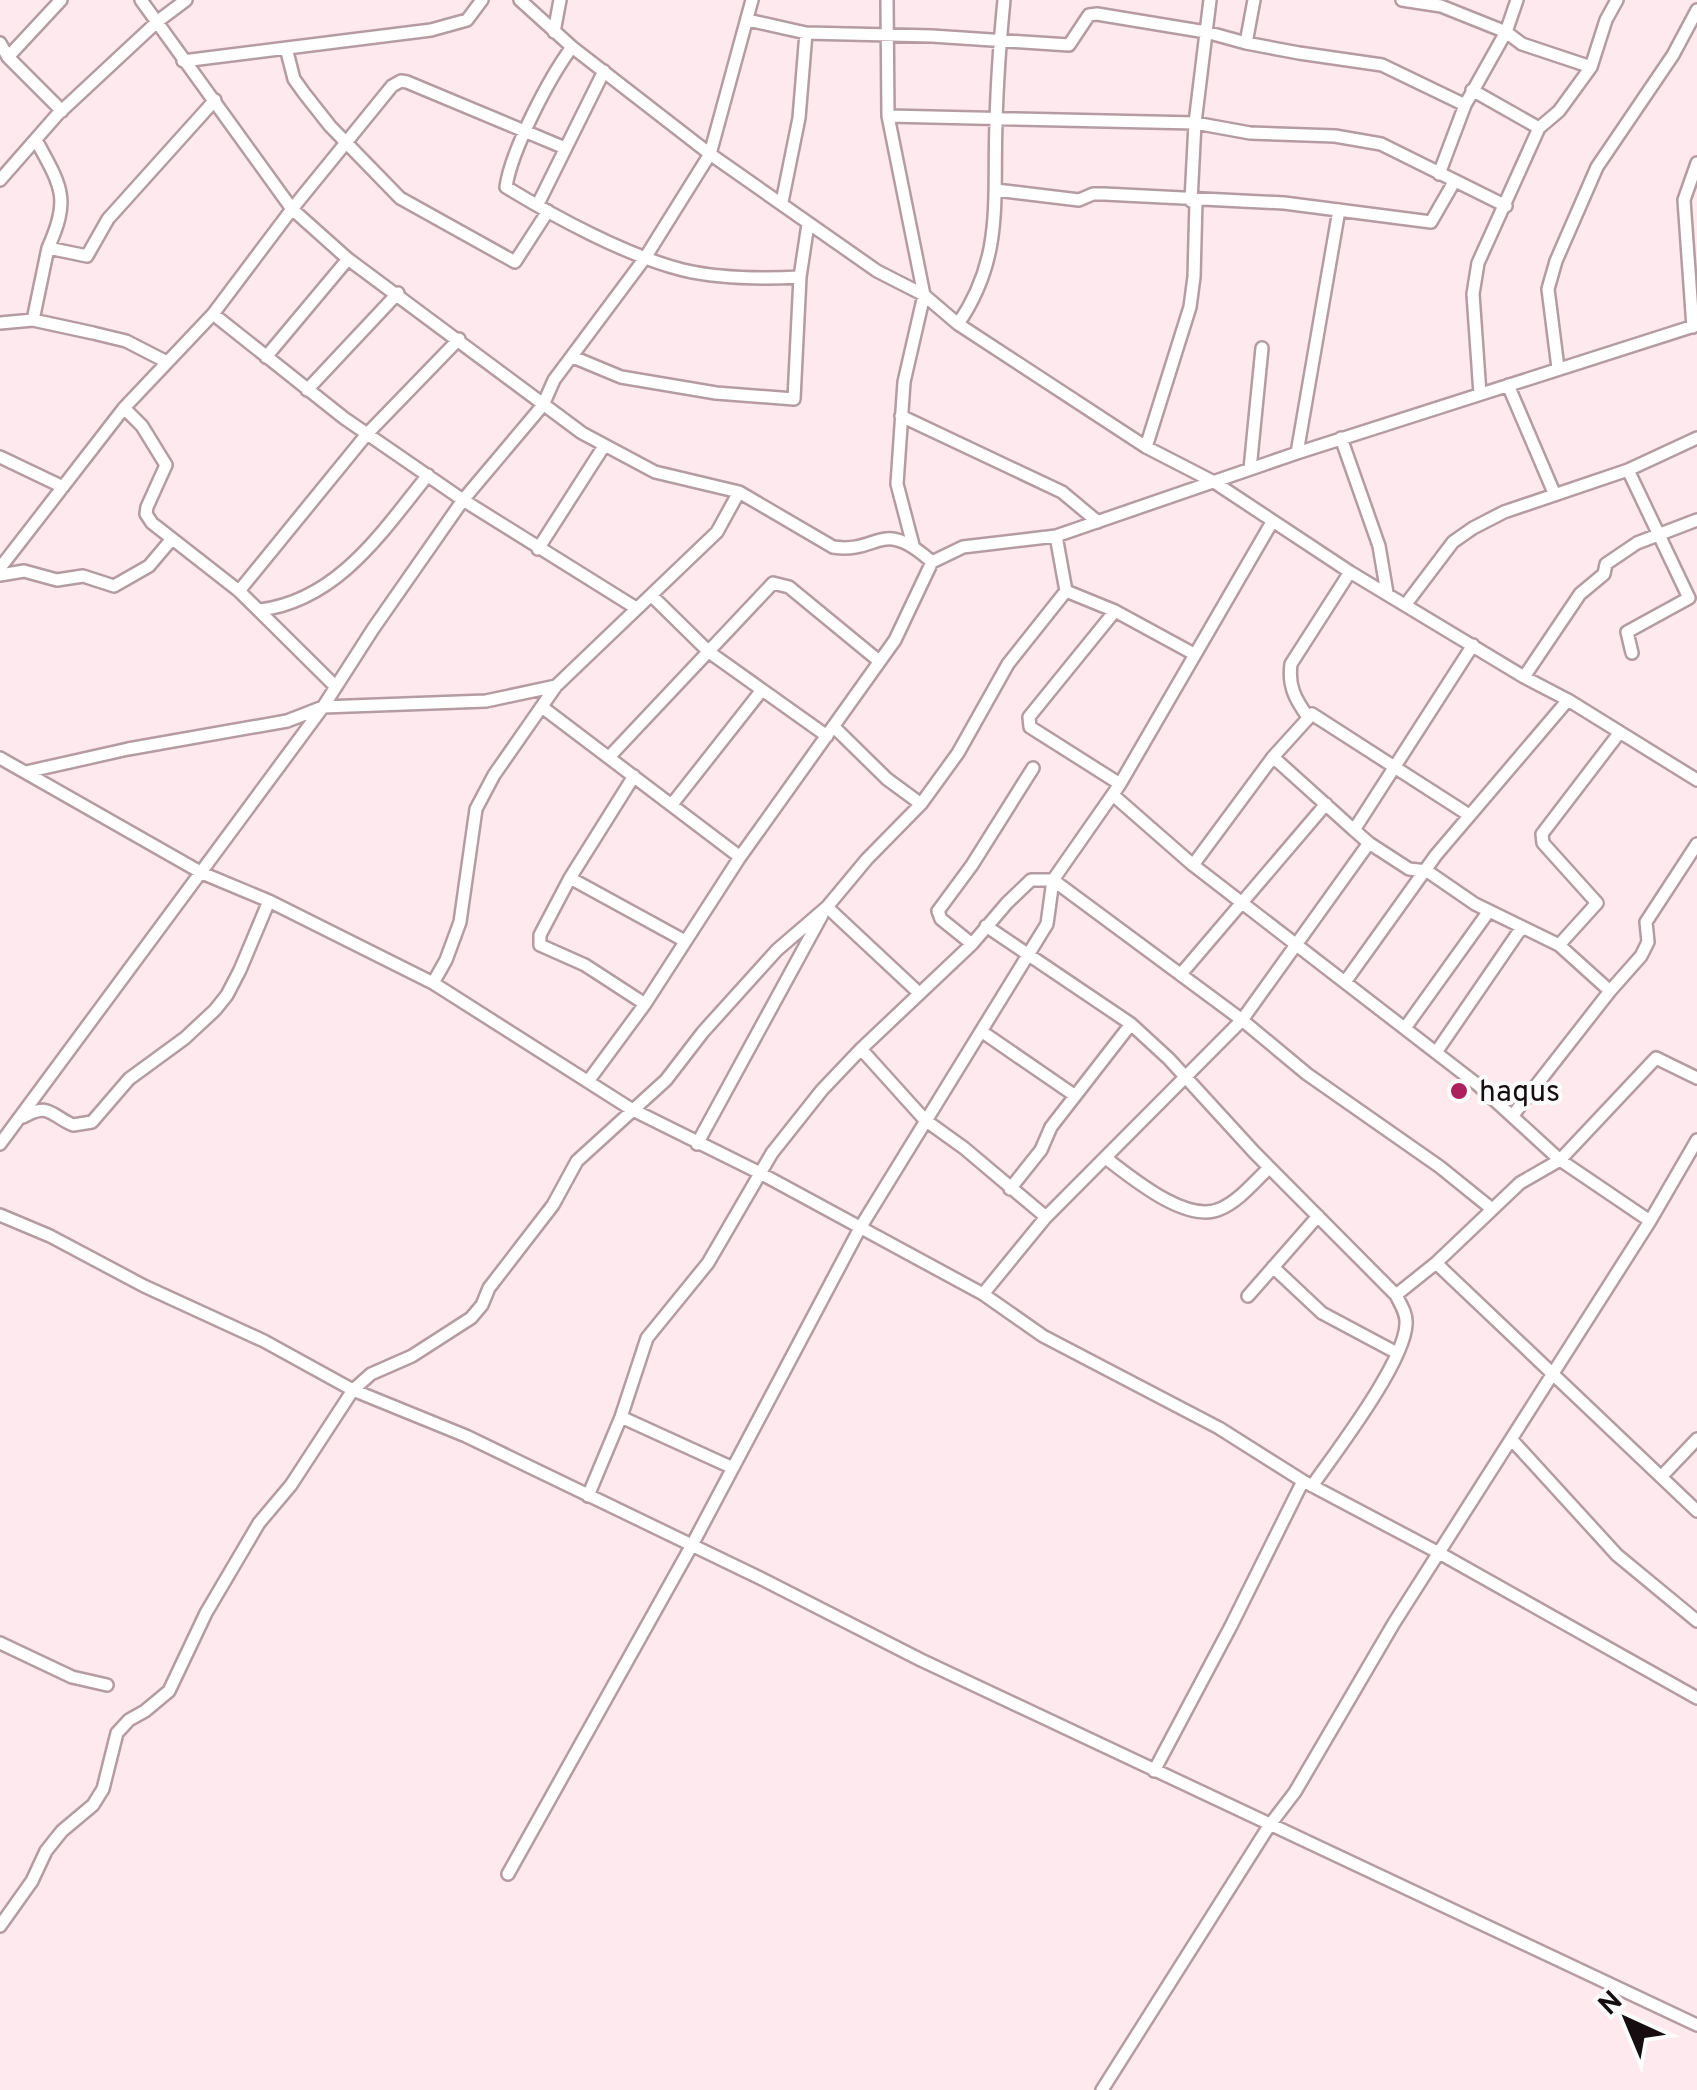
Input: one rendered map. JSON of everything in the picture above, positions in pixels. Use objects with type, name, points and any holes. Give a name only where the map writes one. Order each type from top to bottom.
[{"type":"street","points":[[8,57],[61,0]]},
{"type":"street","points":[[141,0],[292,209],[348,259],[542,405],[604,446],[655,472],[739,492],[833,547],[890,538],[914,545],[932,562]]},
{"type":"street","points":[[1,176],[62,112],[158,21],[186,0]]},
{"type":"street","points":[[184,62],[431,30],[466,20],[482,0]]},
{"type":"street","points":[[520,0],[572,48],[710,154],[877,271],[924,295],[958,324],[1146,447],[1214,482],[1350,572],[1697,780]]},
{"type":"street","points":[[554,32],[560,0]]},
{"type":"street","points":[[0,1144],[323,707],[372,628],[462,500],[542,405],[554,380],[645,258],[710,154],[752,0]]},
{"type":"street","points":[[887,0],[888,116],[924,295],[913,335],[901,416],[898,490],[914,545]]},
{"type":"street","points":[[958,324],[986,272],[996,190],[1004,0]]},
{"type":"street","points":[[1082,0],[1084,12],[1382,65],[1465,105]]},
{"type":"street","points":[[1146,447],[1190,307],[1194,277],[1195,123],[1210,0]]},
{"type":"street","points":[[1246,43],[1254,0]]},
{"type":"street","points":[[1402,0],[1442,3],[1506,32],[1522,44],[1591,66]]},
{"type":"street","points":[[1439,174],[1465,105],[1506,32],[1517,0]]},
{"type":"street","points":[[1480,394],[1474,331],[1475,272],[1539,128],[1559,111],[1591,66],[1617,0]]},
{"type":"street","points":[[1558,368],[1548,289],[1556,261],[1597,166],[1673,55],[1697,10]]},
{"type":"street","points":[[748,20],[806,33],[1069,45],[1089,15],[1097,14]]},
{"type":"street","points":[[782,202],[799,118],[806,33]]},
{"type":"street","points":[[0,43],[8,57],[62,112]]},
{"type":"street","points":[[286,48],[294,79],[400,198],[514,262],[543,208],[564,148],[604,71]]},
{"type":"street","points":[[572,48],[554,72],[505,184],[543,208],[645,258],[713,275],[800,277]]},
{"type":"street","points":[[0,572],[124,408],[213,314],[392,86],[400,81],[564,148]]},
{"type":"street","points":[[1472,90],[1539,128]]},
{"type":"street","points":[[48,248],[80,256],[92,252],[108,219],[216,100]]},
{"type":"street","points":[[888,116],[1195,123],[1250,133],[1335,136],[1381,144],[1506,206]]},
{"type":"street","points":[[33,320],[63,198],[36,140]]},
{"type":"street","points":[[590,1080],[645,1004],[740,857],[895,640],[932,562],[963,547],[1056,536],[1297,452],[1695,326],[1684,200],[1697,163]]},
{"type":"street","points":[[996,190],[1079,200],[1104,194],[1284,204],[1431,222],[1454,182]]},
{"type":"street","points":[[1297,452],[1339,210]]},
{"type":"street","points":[[574,356],[621,377],[716,393],[792,400],[796,396],[800,277],[808,224]]},
{"type":"street","points":[[266,357],[348,259]]},
{"type":"street","points":[[307,390],[398,293]]},
{"type":"street","points":[[213,314],[367,434],[462,500],[636,608]]},
{"type":"street","points":[[0,323],[33,320],[126,341],[167,362]]},
{"type":"street","points":[[238,591],[367,434],[459,339]]},
{"type":"street","points":[[1250,469],[1262,348]]},
{"type":"street","points":[[1508,385],[1555,494]]},
{"type":"street","points":[[124,408],[161,452],[166,465],[146,514],[171,540],[260,610],[336,688]]},
{"type":"street","points":[[901,416],[1062,492],[1098,522]]},
{"type":"street","points":[[1341,438],[1379,546],[1387,593]]},
{"type":"street","points":[[1406,604],[1452,542],[1504,512],[1628,470],[1697,438]]},
{"type":"street","points":[[538,549],[604,446]]},
{"type":"street","points":[[0,457],[63,487]]},
{"type":"street","points":[[1628,470],[1693,597],[1626,632],[1632,652]]},
{"type":"street","points":[[260,610],[300,601],[334,581],[379,536],[428,475]]},
{"type":"street","points":[[432,983],[446,960],[460,922],[476,809],[494,775],[556,686],[717,532],[739,492]]},
{"type":"street","points":[[1524,677],[1580,594],[1604,574],[1606,564],[1658,534],[1697,520]]},
{"type":"street","points":[[508,1874],[692,1545],[860,1228],[1046,924],[1053,880],[1116,790],[1272,522]]},
{"type":"street","points":[[0,1926],[32,1882],[46,1851],[103,1789],[118,1733],[168,1691],[206,1613],[258,1522],[292,1486],[353,1390],[371,1374],[412,1356],[472,1318],[489,1288],[554,1205],[577,1160],[666,1080],[703,1032],[778,950],[826,906],[921,804],[958,753],[1008,664],[1066,591],[1056,536]]},
{"type":"street","points":[[0,572],[34,571],[57,580],[94,578],[114,586],[150,566],[171,540]]},
{"type":"street","points":[[1308,717],[1289,682],[1291,664],[1350,572]]},
{"type":"street","points":[[610,756],[768,588],[780,583],[879,661]]},
{"type":"street","points":[[1066,591],[1115,611],[1194,654]]},
{"type":"street","points":[[651,594],[709,652],[831,732],[921,804]]},
{"type":"street","points":[[1115,611],[1027,720],[1030,727],[1116,790],[1193,865],[1437,1051],[1560,1160],[1650,1221]]},
{"type":"street","points":[[1354,830],[1474,645]]},
{"type":"street","points":[[26,772],[128,748],[287,722],[323,707],[486,701],[556,686]]},
{"type":"street","points":[[673,804],[762,690]]},
{"type":"street","points":[[1345,982],[1469,815],[1568,700]]},
{"type":"street","points":[[542,707],[740,857]]},
{"type":"street","points":[[1193,865],[1273,757],[1312,714],[1469,815]]},
{"type":"street","points":[[1558,945],[1597,902],[1543,843],[1542,834],[1620,732]]},
{"type":"street","points":[[1273,757],[1369,843],[1409,869],[1427,872],[1489,911],[1558,945],[1610,991]]},
{"type":"street","points":[[0,758],[202,873],[269,901],[432,983],[631,1109],[983,1294],[1043,1336],[1219,1428],[1308,1484],[1697,1698]]},
{"type":"street","points":[[972,944],[941,919],[938,912],[1033,768]]},
{"type":"street","points":[[634,776],[570,878],[540,935],[540,945],[585,965],[645,1004]]},
{"type":"street","points":[[1181,974],[1326,804]]},
{"type":"street","points":[[983,1294],[1046,1218],[1242,1020],[1369,843]]},
{"type":"street","points":[[1513,1116],[1647,946],[1646,922],[1697,844]]},
{"type":"street","points":[[570,878],[685,941]]},
{"type":"street","points":[[588,1496],[622,1417],[647,1338],[708,1263],[783,1138],[861,1050],[972,944],[1031,880],[1053,880],[1492,1209]]},
{"type":"street","points":[[15,1122],[40,1108],[73,1126],[92,1122],[129,1079],[185,1038],[227,996],[269,901]]},
{"type":"street","points":[[826,906],[919,993]]},
{"type":"street","points":[[697,1144],[826,906]]},
{"type":"street","points":[[1405,1028],[1489,911]]},
{"type":"street","points":[[986,926],[1131,1024],[1169,1059],[1269,1168],[1396,1295],[1407,1318],[1397,1352],[1365,1410],[1308,1484],[1154,1771]]},
{"type":"street","points":[[1437,1051],[1522,928]]},
{"type":"street","points":[[1010,1188],[1040,1150],[1050,1127],[1131,1024]]},
{"type":"street","points":[[982,1030],[1074,1095]]},
{"type":"street","points":[[861,1050],[926,1120],[1046,1218]]},
{"type":"street","points":[[1396,1295],[1436,1264],[1523,1182],[1560,1160],[1656,1058],[1697,1078]]},
{"type":"street","points":[[1102,2090],[1269,1826],[1295,1792],[1394,1622],[1441,1554],[1697,1140]]},
{"type":"street","points":[[1107,1159],[1162,1197],[1200,1212],[1224,1208],[1269,1168]]},
{"type":"street","points":[[0,1215],[264,1341],[353,1390],[450,1429],[921,1660],[1697,2024]]},
{"type":"street","points":[[1248,1296],[1318,1216]]},
{"type":"street","points":[[1436,1264],[1697,1511]]},
{"type":"street","points":[[1273,1267],[1322,1314],[1397,1352]]},
{"type":"street","points":[[622,1417],[733,1468]]},
{"type":"street","points":[[1661,1476],[1697,1439]]},
{"type":"street","points":[[1512,1440],[1618,1555],[1697,1621]]},
{"type":"street","points":[[0,1642],[72,1677],[106,1684]]},
{"type":"place","name":"haqus","points":[[1459,1091]]}]
